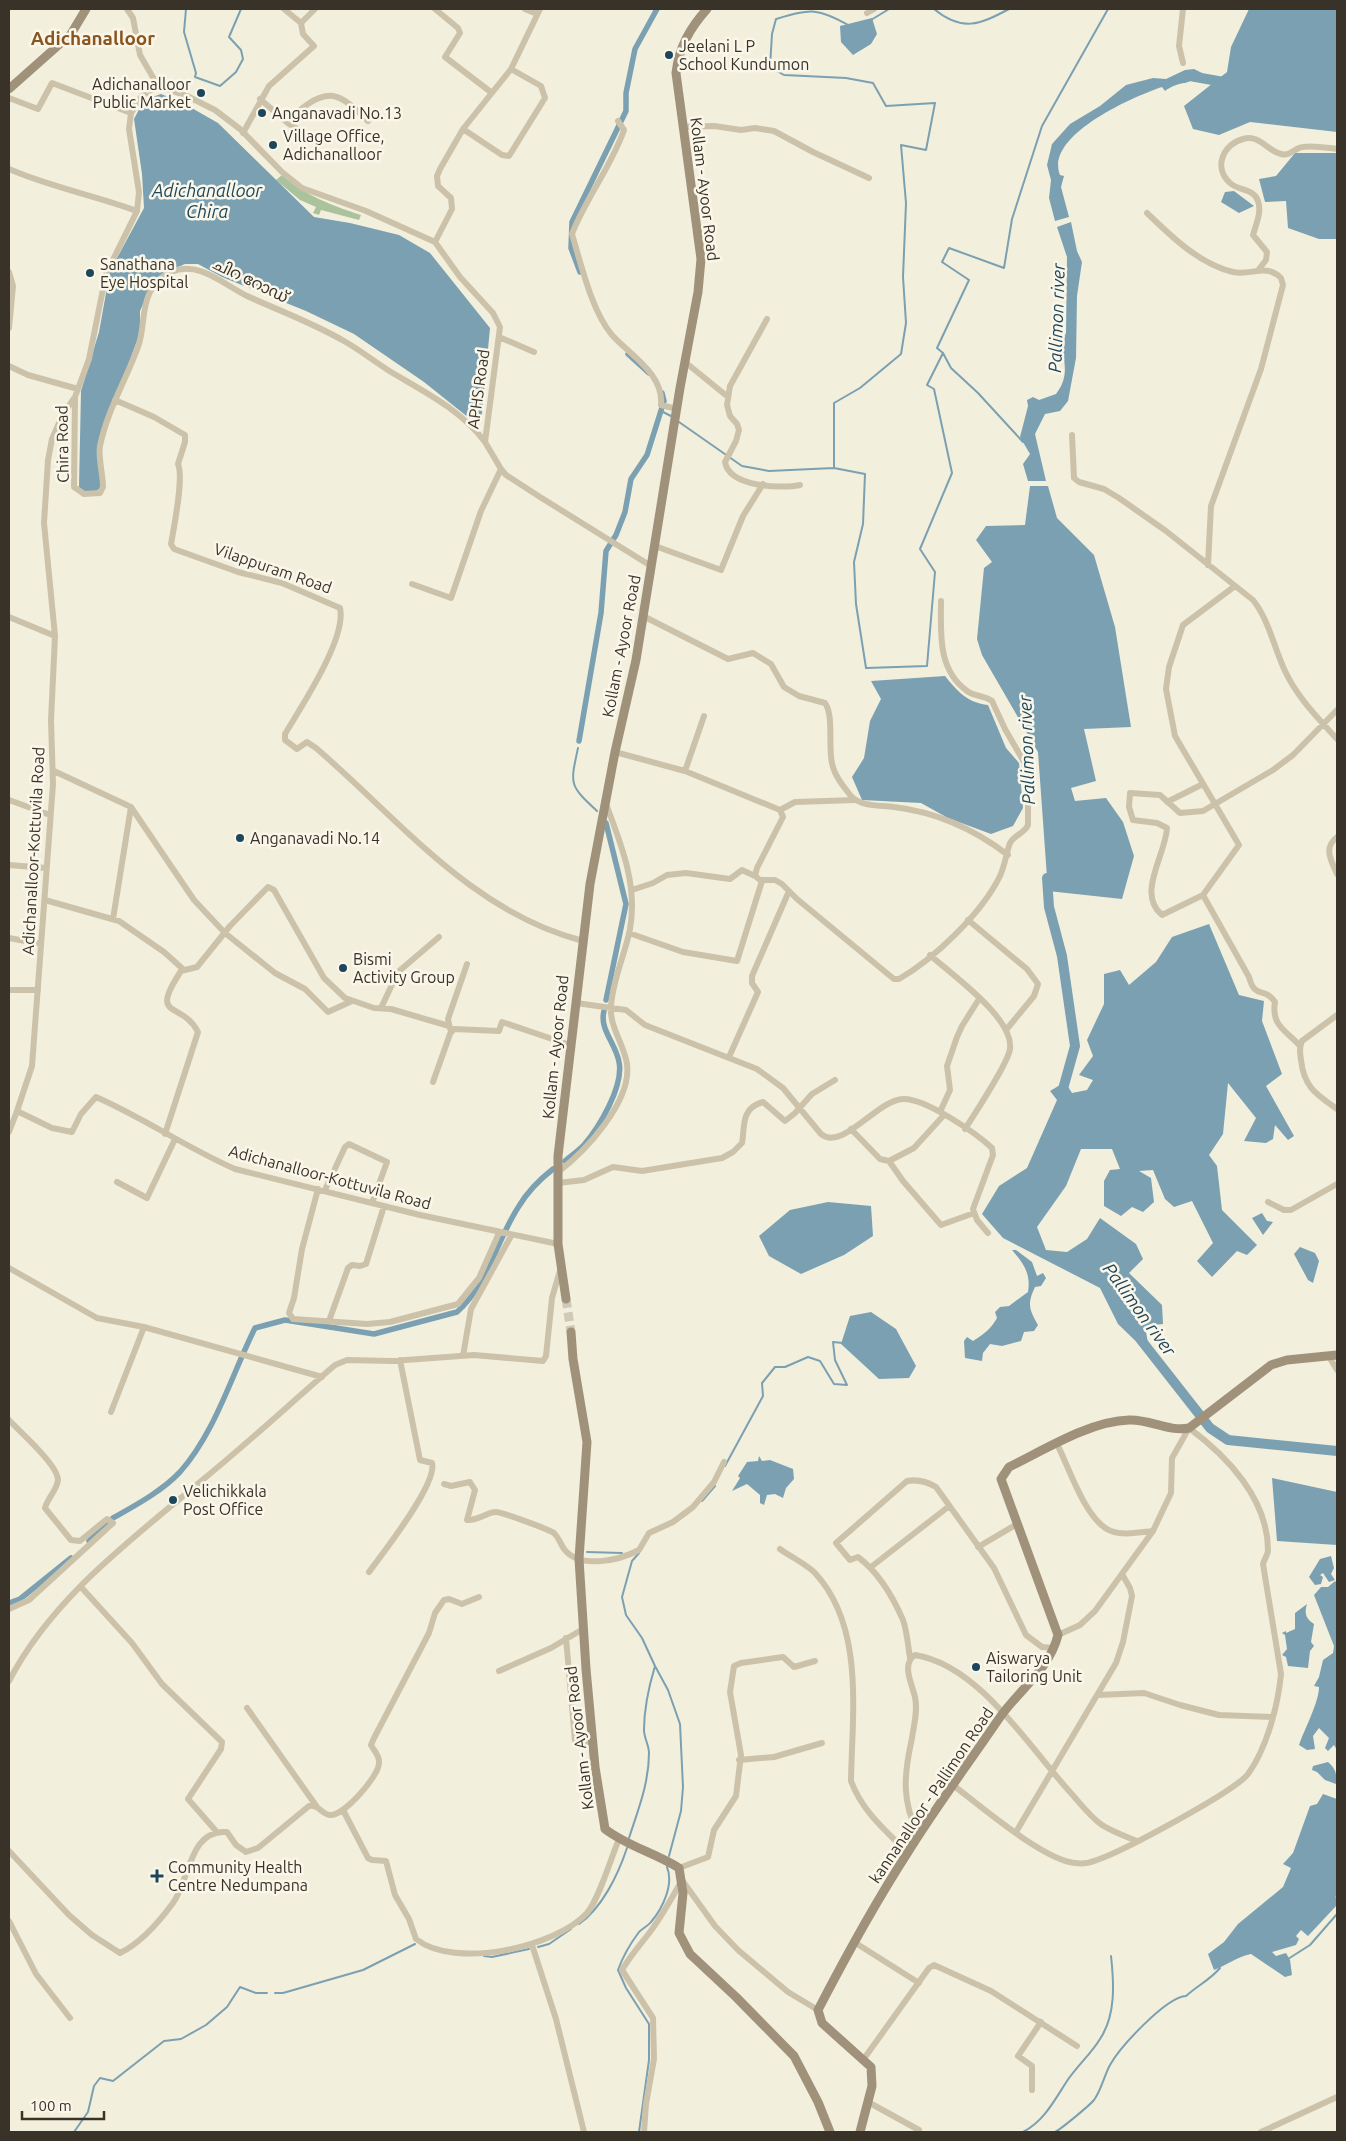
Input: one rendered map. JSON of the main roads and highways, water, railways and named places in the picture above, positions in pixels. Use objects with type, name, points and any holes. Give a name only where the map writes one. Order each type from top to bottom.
[{"type":"main road","points":[[9,89],[71,34],[86,9]]},
{"type":"main road","name":"Kollam - Ayoor Road","points":[[566,1299],[558,1244],[558,1172],[582,941],[605,800],[644,616],[698,292],[701,259],[682,128],[676,73],[677,59],[688,34],[707,9]]},
{"type":"main road","name":"Kollam - Ayoor Road","points":[[571,1332],[573,1359],[587,1442],[579,1559],[593,1741],[605,1829],[619,1840],[658,1856],[679,1868],[682,1880],[679,1933],[690,1954],[736,1996],[794,2056],[818,2102],[830,2132]]},
{"type":"main road","name":"kannanalloor - Pallimon Road","points":[[860,2132],[872,2086],[871,2067],[822,2023],[818,2010],[854,1942],[907,1852],[1003,1712],[1044,1668],[1058,1635],[1000,1479],[1003,1472],[1009,1467],[1111,1421],[1132,1419],[1177,1430],[1191,1427],[1271,1365],[1287,1360],[1332,1355]]},
{"type":"water","points":[[1249,9],[1337,9],[1337,132],[1250,122],[1219,135],[1193,129],[1184,106],[1227,72],[1231,47]]},
{"type":"water","points":[[872,18],[877,34],[871,44],[853,55],[841,42],[840,26]]},
{"type":"water","points":[[1194,69],[1202,73],[1192,80],[1165,91],[1162,87],[1114,108],[1078,132],[1065,146],[1059,160],[1060,175],[1064,176],[1061,187],[1069,217],[1055,221],[1049,198],[1051,180],[1047,165],[1052,144],[1070,124],[1100,106],[1126,85],[1153,78],[1166,79],[1185,70]]},
{"type":"water","name":"Adichanalloor Chira","points":[[161,94],[183,103],[218,123],[314,217],[350,223],[399,235],[430,253],[490,328],[481,423],[474,422],[424,382],[354,334],[306,311],[222,277],[198,264],[185,264],[164,273],[152,284],[140,311],[140,333],[98,445],[102,487],[96,491],[83,491],[79,487],[81,391],[99,332],[110,271],[144,208],[142,174],[134,119],[144,100]]},
{"type":"water","points":[[1295,153],[1337,153],[1337,239],[1319,239],[1288,228],[1286,201],[1265,202],[1259,179],[1276,176]]},
{"type":"water","points":[[1234,191],[1254,206],[1239,213],[1221,202],[1225,192]]},
{"type":"water","points":[[1071,222],[1077,251],[1082,262],[1077,296],[1076,358],[1068,401],[1060,411],[1045,414],[1035,434],[1046,481],[1028,481],[1023,464],[1030,454],[1020,437],[1028,406],[1027,400],[1033,397],[1039,400],[1056,394],[1064,377],[1063,340],[1066,333],[1067,257],[1057,227]]},
{"type":"water","points":[[1030,486],[1048,486],[1057,518],[1094,555],[1115,627],[1131,727],[1084,729],[1096,781],[1071,788],[1075,801],[1106,798],[1123,822],[1134,856],[1122,899],[1048,891],[1038,752],[982,655],[977,639],[984,568],[992,562],[976,540],[986,526],[1025,525]]},
{"type":"water","points":[[945,676],[954,687],[969,699],[988,705],[1006,748],[1019,763],[1023,808],[1013,826],[991,834],[948,818],[921,803],[862,800],[852,777],[864,758],[870,721],[881,699],[871,681]]},
{"type":"water","points":[[1209,924],[1239,995],[1264,1001],[1262,1021],[1282,1074],[1266,1086],[1294,1136],[1288,1140],[1275,1125],[1273,1139],[1266,1143],[1244,1141],[1256,1118],[1228,1083],[1223,1134],[1209,1155],[1217,1166],[1222,1210],[1257,1245],[1247,1255],[1237,1251],[1212,1277],[1197,1261],[1213,1243],[1192,1201],[1174,1207],[1165,1199],[1153,1170],[1139,1171],[1151,1178],[1154,1202],[1143,1212],[1132,1207],[1121,1216],[1104,1206],[1104,1181],[1110,1170],[1120,1169],[1112,1149],[1081,1149],[1066,1186],[1037,1227],[1046,1250],[1067,1252],[1087,1239],[1100,1218],[1136,1244],[1143,1259],[1129,1273],[1162,1305],[1163,1324],[1145,1326],[1150,1355],[1118,1324],[1100,1288],[1003,1238],[982,1214],[999,1186],[1027,1168],[1057,1100],[1050,1091],[1065,1082],[1072,1093],[1087,1090],[1093,1080],[1079,1075],[1093,1056],[1087,1040],[1104,1004],[1104,974],[1120,970],[1129,985],[1156,962],[1172,937]]},
{"type":"water","points":[[828,1202],[871,1206],[873,1236],[844,1255],[801,1274],[769,1256],[759,1236],[790,1210]]},
{"type":"water","points":[[1262,1213],[1267,1221],[1273,1222],[1263,1235],[1252,1218]]},
{"type":"water","points":[[1300,1247],[1315,1253],[1319,1261],[1313,1283],[1308,1280],[1294,1254]]},
{"type":"water","points":[[1012,1250],[1016,1250],[1032,1262],[1037,1276],[1043,1273],[1046,1278],[1041,1286],[1035,1287],[1030,1302],[1031,1310],[1038,1325],[1034,1331],[1024,1332],[1021,1341],[1002,1346],[990,1344],[983,1353],[982,1361],[965,1358],[964,1341],[967,1337],[973,1341],[981,1336],[995,1322],[997,1318],[995,1312],[1000,1307],[1009,1306],[1028,1292],[1029,1286],[1026,1270]]},
{"type":"water","points":[[871,1312],[896,1329],[916,1366],[909,1378],[879,1379],[841,1344],[850,1316]]},
{"type":"water","points":[[759,1456],[762,1461],[770,1460],[793,1469],[794,1479],[786,1488],[783,1498],[775,1494],[767,1495],[764,1505],[760,1503],[760,1495],[747,1484],[732,1491],[740,1478],[738,1476],[747,1462],[758,1461]]},
{"type":"water","points":[[1272,1478],[1337,1492],[1337,1545],[1277,1541]]},
{"type":"water","points":[[1331,1556],[1334,1568],[1331,1574],[1335,1580],[1329,1582],[1323,1573],[1320,1575],[1323,1577],[1321,1584],[1315,1585],[1309,1577],[1320,1559]]},
{"type":"water","points":[[1335,1581],[1337,1583],[1337,1750],[1334,1745],[1328,1751],[1325,1748],[1329,1738],[1319,1728],[1313,1736],[1315,1749],[1307,1750],[1299,1745],[1317,1700],[1319,1687],[1314,1686],[1319,1677],[1323,1660],[1333,1653],[1334,1646],[1314,1595],[1321,1587],[1328,1587]]},
{"type":"water","points":[[1307,1604],[1306,1616],[1314,1624],[1311,1642],[1314,1646],[1310,1651],[1308,1668],[1288,1666],[1286,1657],[1282,1655],[1287,1649],[1285,1635],[1282,1633],[1295,1629],[1295,1613]]},
{"type":"water","points":[[1328,1762],[1335,1772],[1336,1784],[1325,1780],[1312,1770],[1313,1766]]},
{"type":"water","points":[[1323,1794],[1337,1799],[1337,1896],[1335,1897],[1337,1898],[1337,1905],[1308,1936],[1301,1930],[1296,1936],[1299,1939],[1296,1945],[1272,1952],[1276,1956],[1286,1953],[1290,1960],[1292,1975],[1285,1977],[1251,1954],[1214,1970],[1208,1954],[1224,1942],[1238,1924],[1283,1887],[1291,1868],[1283,1864],[1293,1853],[1310,1806],[1317,1804]]},
{"type":"waterway","points":[[186,9],[184,32],[196,73],[195,77],[220,86],[236,72],[243,59],[241,50],[229,37],[241,9]]},
{"type":"waterway","points":[[580,272],[571,248],[572,222],[626,111],[626,93],[635,49],[657,9]]},
{"type":"waterway","points":[[871,20],[889,9]]},
{"type":"waterway","points":[[934,9],[953,21],[971,24],[989,19],[1009,9]]},
{"type":"waterway","points":[[679,422],[742,466],[769,471],[834,468],[865,474],[863,524],[854,562],[856,604],[866,668],[927,666],[935,572],[920,549],[952,473],[934,389],[927,385],[943,353],[937,348],[969,280],[942,262],[949,248],[1004,268],[1012,219],[1042,126],[1108,9]]},
{"type":"waterway","points":[[834,468],[834,403],[860,388],[901,354],[906,323],[903,277],[906,203],[901,145],[926,150],[935,103],[886,106],[873,83],[846,78],[784,75],[770,67],[772,34],[776,19],[798,13],[814,12],[829,15],[850,26]]},
{"type":"waterway","name":"Pallimon river","points":[[1184,78],[1190,76],[1229,83]]},
{"type":"waterway","points":[[943,353],[951,368],[978,393],[1023,442]]},
{"type":"waterway","points":[[628,354],[649,373]]},
{"type":"waterway","points":[[579,741],[601,613],[606,551],[616,535],[625,512],[631,479],[647,455],[664,401],[662,393]]},
{"type":"waterway","points":[[661,411],[671,416]]},
{"type":"waterway","points":[[578,748],[573,777],[574,784],[581,795],[597,811]]},
{"type":"waterway","points":[[606,823],[626,904],[606,1000]]},
{"type":"waterway","name":"Pallimon river","points":[[1047,878],[1049,907],[1062,956],[1075,1046],[1061,1096]]},
{"type":"waterway","points":[[565,1161],[583,1146],[596,1129],[609,1106],[618,1083],[619,1062],[604,1024],[604,1011]]},
{"type":"waterway","points":[[113,1518],[165,1485],[180,1472],[192,1457],[222,1403],[255,1328],[285,1320],[374,1334],[457,1312],[468,1301],[485,1275],[511,1219],[522,1201],[534,1186],[553,1169]]},
{"type":"waterway","name":"Pallimon river","points":[[1141,1340],[1210,1428],[1228,1440],[1337,1451]]},
{"type":"waterway","points":[[725,1466],[763,1396],[762,1383],[775,1367],[785,1367],[808,1357],[820,1361],[834,1384],[847,1385],[835,1360],[833,1342],[843,1343]]},
{"type":"waterway","points":[[702,1501],[715,1486]]},
{"type":"waterway","points":[[89,1541],[108,1522]]},
{"type":"waterway","points":[[587,1552],[622,1553]]},
{"type":"waterway","points":[[629,1838],[642,1796],[649,1764],[644,1722],[647,1698],[655,1666],[642,1638],[626,1615],[622,1597],[632,1561],[639,1553]]},
{"type":"waterway","points":[[9,1603],[20,1599],[71,1558]]},
{"type":"waterway","points":[[655,1666],[668,1690],[680,1724],[683,1787],[681,1811],[669,1856]]},
{"type":"waterway","points":[[579,1924],[602,1900],[619,1869],[627,1848]]},
{"type":"waterway","points":[[639,2132],[649,2060],[649,2024],[626,1988],[618,1970],[624,1955],[639,1932],[651,1922],[660,1910],[668,1888],[669,1874],[667,1867]]},
{"type":"waterway","points":[[1288,1959],[1310,1945],[1337,1914]]},
{"type":"waterway","points":[[538,1947],[549,1944],[571,1929]]},
{"type":"waterway","points":[[275,1993],[283,1993],[363,1970],[415,1944]]},
{"type":"waterway","points":[[484,1956],[492,1957],[529,1949]]},
{"type":"waterway","points":[[1023,2132],[1037,2122],[1048,2110],[1105,2030],[1113,1999],[1111,1956]]},
{"type":"waterway","points":[[1055,2132],[1094,2100],[1115,2057],[1144,2024],[1167,2005],[1186,1996],[1220,1968]]},
{"type":"waterway","points":[[74,2132],[88,2112],[94,2086],[100,2078],[113,2081],[164,2041],[181,2039],[206,2025],[227,2007],[240,1987],[256,1993],[267,1993]]},
{"type":"tunnel","points":[[566,1299],[571,1332]]},
{"type":"place","name":"Jeelani L P School Kundumon","points":[[669,55]]},
{"type":"place","name":"Adichanalloor Public Market","points":[[201,93]]},
{"type":"place","name":"Anganavadi No.13","points":[[262,113]]},
{"type":"place","name":"Village Office, Adichanalloor","points":[[273,145]]},
{"type":"place","name":"Sanathana Eye Hospital","points":[[90,273]]},
{"type":"place","name":"Anganavadi No.14","points":[[240,838]]},
{"type":"place","name":"Bismi Activity Group","points":[[343,968]]},
{"type":"place","name":"Velichikkala Post Office","points":[[173,1500]]},
{"type":"place","name":"Aiswarya Tailoring Unit","points":[[976,1667]]},
{"type":"place","name":"Community Health Centre Nedumpana","points":[[157,1876]]},
{"type":"district","name":"Adichanalloor","points":[[93,38]]}]
